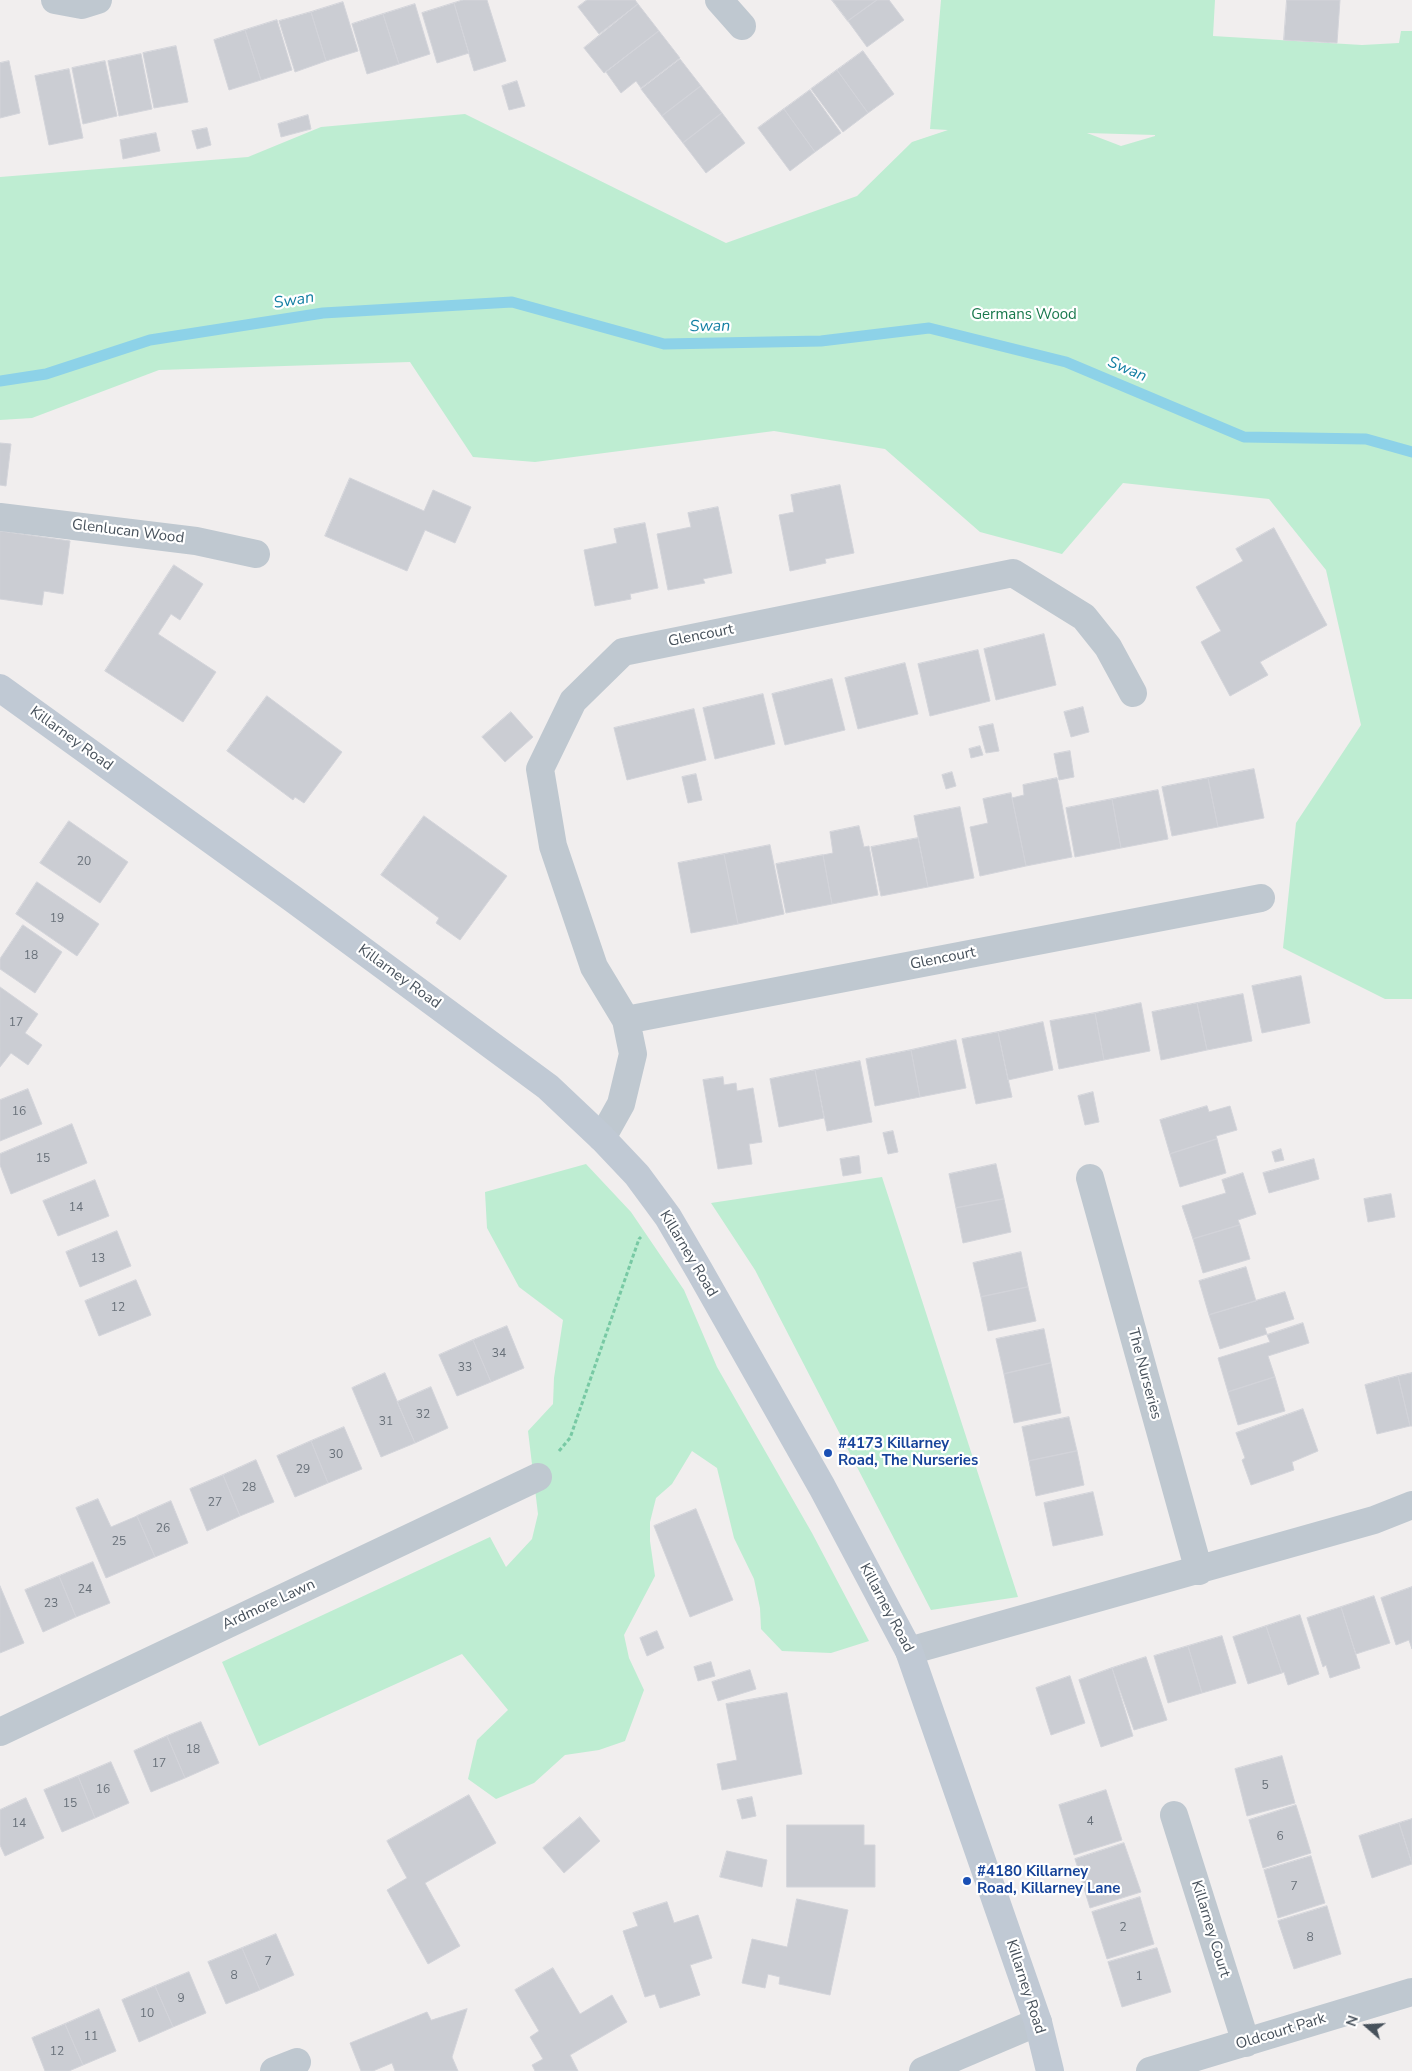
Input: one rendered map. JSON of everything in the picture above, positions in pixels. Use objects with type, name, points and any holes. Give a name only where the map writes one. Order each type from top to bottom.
[{"type":"main road","name":"Killarney Road","points":[[0,688],[293,899],[548,1088],[602,1138],[637,1175],[668,1218],[732,1327],[822,1487],[910,1651],[1038,2022],[1050,2071]]},
{"type":"street","points":[[55,0],[82,5],[98,0]]},
{"type":"street","points":[[720,0],[742,26]]},
{"type":"street","name":"Glenlucan Wood","points":[[0,516],[196,540],[256,554]]},
{"type":"street","name":"Glencourt","points":[[602,1138],[621,1104],[633,1054],[626,1020],[594,967],[553,846],[540,769],[573,701],[623,652],[1013,573],[1084,617],[1108,647],[1132,693]]},
{"type":"street","name":"Glencourt","points":[[626,1020],[1260,898]]},
{"type":"street","name":"The Nurseries","points":[[1090,1178],[1199,1571]]},
{"type":"street","name":"Ardmore Lawn","points":[[0,1732],[538,1477]]},
{"type":"street","points":[[910,1651],[1199,1571],[1374,1520],[1412,1505]]},
{"type":"street","name":"Killarney Court","points":[[1174,1814],[1246,2043]]},
{"type":"street","name":"Oldcourt Park","points":[[1150,2071],[1412,1992]]},
{"type":"street","points":[[923,2071],[1038,2022]]},
{"type":"path","points":[[538,1477],[570,1438],[639,1239],[668,1218]]},
{"type":"green space","name":"Germans Wood","points":[[941,0],[1215,0],[1213,36],[1362,45],[1399,43],[1401,31],[1412,31],[1412,999],[1385,999],[1283,948],[1296,823],[1361,725],[1326,570],[1269,499],[1123,483],[1062,554],[980,532],[885,449],[774,431],[535,462],[473,457],[410,362],[159,370],[32,418],[0,420],[0,177],[248,157],[321,127],[465,114],[726,243],[857,196],[912,142],[948,130],[930,129]],"holes":[[[1087,133],[1155,135],[1121,146]]]},
{"type":"green space","points":[[586,1164],[631,1212],[684,1290],[717,1367],[812,1533],[869,1641],[831,1653],[782,1651],[761,1629],[760,1608],[754,1579],[734,1538],[717,1468],[692,1451],[672,1484],[656,1498],[650,1522],[650,1541],[655,1576],[624,1635],[629,1658],[644,1690],[625,1741],[599,1750],[565,1755],[534,1783],[496,1799],[468,1779],[477,1740],[508,1710],[462,1654],[259,1746],[222,1662],[490,1537],[506,1567],[532,1539],[538,1514],[528,1431],[553,1404],[554,1378],[563,1320],[519,1287],[487,1228],[485,1192]]},
{"type":"green space","points":[[882,1177],[1018,1597],[931,1610],[755,1270],[711,1203]]},
{"type":"building","points":[[463,0],[487,0],[506,61],[474,71],[454,3]]},
{"type":"building","points":[[587,0],[635,0],[638,4],[599,34],[578,7]]},
{"type":"building","points":[[832,0],[877,0],[848,21]]},
{"type":"building","points":[[877,0],[889,0],[904,20],[867,47],[848,21]]},
{"type":"building","points":[[1287,0],[1340,0],[1337,43],[1284,40]]},
{"type":"building","points":[[343,2],[358,51],[326,61],[311,12]]},
{"type":"building","points":[[454,3],[469,53],[437,63],[422,13]]},
{"type":"building","points":[[415,4],[430,54],[399,64],[383,14]]},
{"type":"building","points":[[638,4],[659,31],[604,73],[584,48]]},
{"type":"building","points":[[311,12],[326,61],[295,72],[279,21]]},
{"type":"building","points":[[383,14],[399,64],[367,74],[352,24]]},
{"type":"building","points":[[277,20],[292,70],[261,80],[245,30]]},
{"type":"building","points":[[245,30],[261,80],[229,90],[214,40]]},
{"type":"building","points":[[659,31],[680,58],[641,88],[636,81],[621,93],[606,72]]},
{"type":"building","points":[[176,46],[188,102],[154,108],[143,53]]},
{"type":"building","points":[[863,51],[894,94],[868,113],[837,70]]},
{"type":"building","points":[[141,54],[152,109],[119,116],[108,61]]},
{"type":"building","points":[[680,59],[701,86],[662,116],[641,89]]},
{"type":"building","points":[[9,61],[20,113],[0,118],[0,63]]},
{"type":"building","points":[[105,61],[117,116],[83,124],[72,68]]},
{"type":"building","points":[[69,69],[83,138],[49,145],[35,76]]},
{"type":"building","points":[[837,70],[868,113],[843,132],[811,89]]},
{"type":"building","points":[[517,81],[525,106],[509,110],[502,86]]},
{"type":"building","points":[[701,86],[722,113],[683,143],[662,116]]},
{"type":"building","points":[[810,90],[841,133],[815,152],[784,109]]},
{"type":"building","points":[[784,109],[815,152],[790,171],[758,128]]},
{"type":"building","points":[[722,113],[745,143],[706,173],[683,143]]},
{"type":"building","points":[[308,115],[311,129],[281,137],[278,124]]},
{"type":"building","points":[[207,128],[211,145],[197,149],[192,131]]},
{"type":"building","points":[[156,133],[160,151],[123,159],[120,140]]},
{"type":"building","points":[[0,443],[11,444],[6,486],[0,485]]},
{"type":"building","points":[[350,478],[424,511],[433,490],[471,507],[455,543],[425,530],[407,571],[325,536]]},
{"type":"building","points":[[840,485],[854,553],[825,559],[826,563],[790,571],[779,515],[794,512],[791,495]]},
{"type":"building","points":[[718,507],[732,573],[703,579],[705,583],[668,590],[657,534],[691,527],[688,513]]},
{"type":"building","points":[[645,523],[658,588],[630,594],[631,599],[595,606],[584,550],[617,543],[614,529]]},
{"type":"building","points":[[1274,528],[1327,625],[1260,662],[1268,675],[1230,696],[1201,642],[1221,631],[1196,587],[1243,561],[1236,549]]},
{"type":"building","points":[[0,531],[70,541],[63,594],[44,591],[42,605],[0,599]]},
{"type":"building","points":[[174,565],[203,584],[180,620],[171,614],[158,634],[216,672],[183,722],[105,671]]},
{"type":"building","points":[[1044,634],[1056,685],[996,700],[984,649]]},
{"type":"building","points":[[978,650],[990,701],[930,716],[918,664]]},
{"type":"building","points":[[905,663],[918,714],[858,729],[845,678]]},
{"type":"building","points":[[832,679],[845,730],[785,745],[772,694]]},
{"type":"building","points":[[763,694],[775,744],[715,759],[703,708]]},
{"type":"building","points":[[267,696],[342,752],[304,803],[295,797],[293,800],[227,751]]},
{"type":"building","points":[[1083,707],[1089,732],[1071,737],[1064,712]]},
{"type":"building","points":[[694,709],[706,760],[627,780],[614,728]]},
{"type":"building","points":[[511,712],[533,737],[505,762],[482,737]]},
{"type":"building","points":[[993,724],[999,751],[986,753],[979,727]]},
{"type":"building","points":[[980,746],[983,755],[971,758],[969,749]]},
{"type":"building","points":[[1070,751],[1074,777],[1059,780],[1054,754]]},
{"type":"building","points":[[1254,769],[1264,818],[1218,827],[1208,778]]},
{"type":"building","points":[[952,772],[956,786],[946,789],[942,775]]},
{"type":"building","points":[[696,774],[702,800],[688,803],[682,777]]},
{"type":"building","points":[[1057,778],[1072,857],[1026,866],[1012,798],[1024,795],[1023,785]]},
{"type":"building","points":[[1208,778],[1218,827],[1172,836],[1162,787]]},
{"type":"building","points":[[1158,790],[1168,839],[1121,848],[1112,799]]},
{"type":"building","points":[[1011,793],[1026,866],[980,876],[970,827],[988,823],[983,799]]},
{"type":"building","points":[[1112,799],[1121,848],[1075,857],[1066,808]]},
{"type":"building","points":[[960,807],[974,878],[928,887],[914,816]]},
{"type":"building","points":[[424,816],[507,876],[460,940],[436,923],[439,918],[381,875]]},
{"type":"building","points":[[69,821],[128,862],[100,903],[40,863]]},
{"type":"building","points":[[859,826],[864,847],[869,846],[878,895],[832,904],[823,855],[833,853],[830,832]]},
{"type":"building","points":[[918,838],[928,887],[881,896],[871,847]]},
{"type":"building","points":[[770,845],[784,914],[738,924],[724,854]]},
{"type":"building","points":[[724,854],[738,924],[691,933],[678,863]]},
{"type":"building","points":[[823,855],[832,904],[786,913],[776,864]]},
{"type":"building","points":[[37,882],[99,924],[77,956],[16,914]]},
{"type":"building","points":[[23,925],[62,952],[35,993],[0,969],[0,959]]},
{"type":"building","points":[[1301,976],[1310,1023],[1262,1033],[1252,986]]},
{"type":"building","points":[[0,987],[38,1014],[25,1033],[42,1045],[28,1065],[11,1053],[0,1067]]},
{"type":"building","points":[[1243,994],[1252,1041],[1207,1050],[1197,1003]]},
{"type":"building","points":[[1141,1003],[1150,1051],[1104,1060],[1095,1013]]},
{"type":"building","points":[[1197,1003],[1207,1050],[1161,1060],[1152,1012]]},
{"type":"building","points":[[1095,1013],[1104,1060],[1059,1069],[1050,1021]]},
{"type":"building","points":[[1043,1022],[1053,1070],[1008,1080],[998,1032]]},
{"type":"building","points":[[998,1032],[1012,1097],[976,1104],[962,1039]]},
{"type":"building","points":[[956,1040],[966,1088],[920,1097],[911,1050]]},
{"type":"building","points":[[911,1050],[920,1097],[875,1106],[866,1059]]},
{"type":"building","points":[[860,1061],[872,1122],[827,1131],[815,1070]]},
{"type":"building","points":[[815,1070],[824,1118],[779,1127],[770,1079]]},
{"type":"building","points":[[723,1077],[724,1085],[736,1083],[737,1091],[753,1088],[762,1142],[749,1144],[752,1164],[718,1169],[703,1080]]},
{"type":"building","points":[[28,1089],[42,1124],[0,1141],[0,1100]]},
{"type":"building","points":[[1093,1092],[1099,1122],[1085,1125],[1078,1096]]},
{"type":"building","points":[[1207,1106],[1209,1112],[1230,1106],[1237,1130],[1216,1136],[1217,1139],[1170,1154],[1160,1120]]},
{"type":"building","points":[[72,1124],[87,1163],[11,1194],[0,1165],[0,1154]]},
{"type":"building","points":[[893,1131],[898,1152],[888,1154],[883,1133]]},
{"type":"building","points":[[1217,1139],[1226,1173],[1180,1187],[1170,1154]]},
{"type":"building","points":[[1281,1149],[1284,1160],[1275,1162],[1272,1152]]},
{"type":"building","points":[[859,1156],[861,1173],[843,1176],[840,1159]]},
{"type":"building","points":[[1314,1159],[1319,1179],[1269,1193],[1263,1173]]},
{"type":"building","points":[[996,1164],[1004,1199],[956,1208],[949,1174]]},
{"type":"building","points":[[1243,1173],[1256,1214],[1238,1220],[1240,1225],[1193,1239],[1182,1206],[1226,1193],[1222,1180]]},
{"type":"building","points":[[95,1180],[109,1216],[58,1236],[43,1201]]},
{"type":"building","points":[[1391,1194],[1395,1217],[1368,1222],[1364,1199]]},
{"type":"building","points":[[1004,1199],[1011,1232],[963,1243],[956,1208]]},
{"type":"building","points":[[1240,1225],[1250,1259],[1203,1273],[1193,1239]]},
{"type":"building","points":[[117,1231],[131,1266],[80,1287],[66,1252]]},
{"type":"building","points":[[1021,1252],[1028,1287],[981,1297],[973,1263]]},
{"type":"building","points":[[1246,1267],[1256,1301],[1209,1315],[1199,1281]]},
{"type":"building","points":[[136,1280],[151,1315],[99,1336],[85,1301]]},
{"type":"building","points":[[1028,1287],[1036,1321],[988,1331],[981,1297]]},
{"type":"building","points":[[1285,1292],[1294,1319],[1265,1328],[1267,1334],[1220,1349],[1209,1315]]},
{"type":"building","points":[[1303,1323],[1309,1343],[1268,1356],[1275,1377],[1228,1392],[1218,1358],[1270,1342],[1267,1335]]},
{"type":"building","points":[[507,1326],[524,1368],[491,1382],[473,1340]]},
{"type":"building","points":[[1044,1329],[1051,1363],[1004,1374],[996,1339]]},
{"type":"building","points":[[473,1340],[491,1382],[457,1396],[439,1355]]},
{"type":"building","points":[[1051,1363],[1061,1413],[1014,1423],[1004,1374]]},
{"type":"building","points":[[385,1373],[415,1443],[381,1457],[352,1388]]},
{"type":"building","points":[[1412,1373],[1412,1426],[1410,1426],[1398,1376]]},
{"type":"building","points":[[1398,1376],[1410,1426],[1377,1434],[1365,1385]]},
{"type":"building","points":[[1275,1377],[1285,1411],[1238,1425],[1228,1392]]},
{"type":"building","points":[[431,1387],[448,1428],[415,1443],[397,1402]]},
{"type":"building","points":[[1303,1409],[1318,1451],[1292,1462],[1294,1470],[1251,1485],[1242,1460],[1245,1458],[1236,1433]]},
{"type":"building","points":[[1069,1417],[1077,1451],[1029,1461],[1022,1427]]},
{"type":"building","points":[[344,1427],[362,1469],[328,1483],[311,1441]]},
{"type":"building","points":[[311,1441],[328,1483],[295,1497],[277,1456]]},
{"type":"building","points":[[1077,1451],[1084,1485],[1036,1496],[1029,1461]]},
{"type":"building","points":[[256,1460],[274,1502],[240,1516],[223,1475]]},
{"type":"building","points":[[223,1475],[240,1516],[207,1531],[190,1489]]},
{"type":"building","points":[[1093,1492],[1103,1535],[1053,1546],[1044,1503]]},
{"type":"building","points":[[98,1499],[111,1527],[137,1516],[155,1557],[106,1578],[76,1508]]},
{"type":"building","points":[[171,1501],[188,1543],[155,1557],[137,1516]]},
{"type":"building","points":[[696,1509],[733,1600],[690,1617],[654,1526]]},
{"type":"building","points":[[93,1562],[110,1603],[76,1617],[59,1576]]},
{"type":"building","points":[[59,1576],[76,1617],[43,1632],[25,1590]]},
{"type":"building","points":[[0,1586],[24,1643],[0,1653]]},
{"type":"building","points":[[1412,1587],[1412,1649],[1409,1640],[1396,1645],[1381,1598]]},
{"type":"building","points":[[1374,1596],[1390,1643],[1356,1654],[1341,1607]]},
{"type":"building","points":[[1341,1607],[1360,1668],[1330,1678],[1326,1665],[1323,1667],[1307,1618]]},
{"type":"building","points":[[1300,1615],[1319,1674],[1288,1685],[1266,1626]]},
{"type":"building","points":[[1266,1626],[1282,1673],[1248,1684],[1233,1637]]},
{"type":"building","points":[[657,1631],[664,1648],[647,1656],[640,1638]]},
{"type":"building","points":[[1222,1636],[1236,1683],[1202,1693],[1188,1646]]},
{"type":"building","points":[[1188,1646],[1202,1693],[1168,1703],[1154,1656]]},
{"type":"building","points":[[1146,1657],[1167,1720],[1134,1730],[1112,1668]]},
{"type":"building","points":[[711,1662],[715,1676],[698,1681],[694,1667]]},
{"type":"building","points":[[1112,1668],[1133,1736],[1101,1747],[1079,1680]]},
{"type":"building","points":[[750,1670],[756,1689],[718,1701],[712,1682]]},
{"type":"building","points":[[1070,1676],[1085,1723],[1051,1735],[1036,1688]]},
{"type":"building","points":[[787,1693],[802,1774],[722,1790],[717,1764],[737,1760],[726,1704]]},
{"type":"building","points":[[201,1722],[219,1763],[185,1778],[167,1736]]},
{"type":"building","points":[[167,1736],[185,1778],[151,1792],[134,1751]]},
{"type":"building","points":[[1282,1756],[1295,1803],[1247,1816],[1235,1769]]},
{"type":"building","points":[[111,1762],[129,1803],[95,1818],[78,1776]]},
{"type":"building","points":[[78,1776],[95,1818],[62,1832],[44,1790]]},
{"type":"building","points":[[1106,1790],[1122,1840],[1074,1855],[1059,1805]]},
{"type":"building","points":[[469,1795],[496,1843],[425,1883],[460,1946],[428,1964],[387,1890],[407,1878],[387,1841]]},
{"type":"building","points":[[752,1797],[756,1816],[742,1819],[737,1800]]},
{"type":"building","points":[[26,1798],[44,1838],[5,1856],[0,1845],[0,1810]]},
{"type":"building","points":[[1296,1805],[1311,1853],[1263,1868],[1249,1820]]},
{"type":"building","points":[[580,1817],[600,1841],[564,1873],[543,1848]]},
{"type":"building","points":[[1412,1819],[1412,1863],[1399,1823]]},
{"type":"building","points":[[1399,1823],[1412,1864],[1372,1878],[1359,1836]]},
{"type":"building","points":[[787,1825],[864,1825],[864,1845],[875,1845],[875,1887],[787,1887]]},
{"type":"building","points":[[1124,1843],[1141,1892],[1090,1908],[1075,1859]]},
{"type":"building","points":[[727,1851],[767,1860],[762,1887],[720,1877]]},
{"type":"building","points":[[1311,1856],[1325,1903],[1278,1918],[1264,1870]]},
{"type":"building","points":[[1140,1897],[1154,1944],[1107,1959],[1092,1912]]},
{"type":"building","points":[[797,1899],[848,1910],[830,1995],[779,1984],[780,1977],[768,1974],[765,1988],[742,1983],[752,1939],[787,1947]]},
{"type":"building","points":[[667,1902],[674,1923],[698,1915],[712,1958],[690,1965],[700,1995],[660,2008],[655,1994],[645,1997],[623,1931],[638,1926],[633,1913]]},
{"type":"building","points":[[1327,1906],[1341,1954],[1294,1969],[1278,1921]]},
{"type":"building","points":[[276,1934],[294,1975],[260,1990],[242,1948]]},
{"type":"building","points":[[242,1948],[260,1990],[226,2004],[208,1962]]},
{"type":"building","points":[[1157,1948],[1171,1992],[1122,2007],[1108,1962]]},
{"type":"building","points":[[553,1968],[580,2014],[612,1995],[627,2022],[570,2055],[578,2071],[535,2071],[532,2065],[543,2059],[530,2037],[539,2031],[515,1990]]},
{"type":"building","points":[[189,1972],[206,2013],[173,2027],[155,1986]]},
{"type":"building","points":[[155,1986],[173,2027],[139,2042],[122,2000]]},
{"type":"building","points":[[99,2009],[116,2051],[83,2065],[65,2024]]},
{"type":"building","points":[[467,2009],[452,2057],[458,2071],[395,2071],[392,2063],[373,2071],[361,2071],[350,2043],[427,2012],[431,2020]]},
{"type":"building","points":[[65,2024],[83,2065],[69,2071],[45,2071],[32,2038]]},
{"type":"waterway","name":"Swan","points":[[0,381],[46,374],[150,340],[323,313],[512,302],[664,344],[821,341],[929,328],[1066,362],[1244,437],[1366,439],[1412,452]]},
{"type":"place","name":"#4173 Killarney Road, The Nurseries","points":[[828,1453]]},
{"type":"place","name":"#4180 Killarney Road, Killarney Lane","points":[[967,1881]]}]
